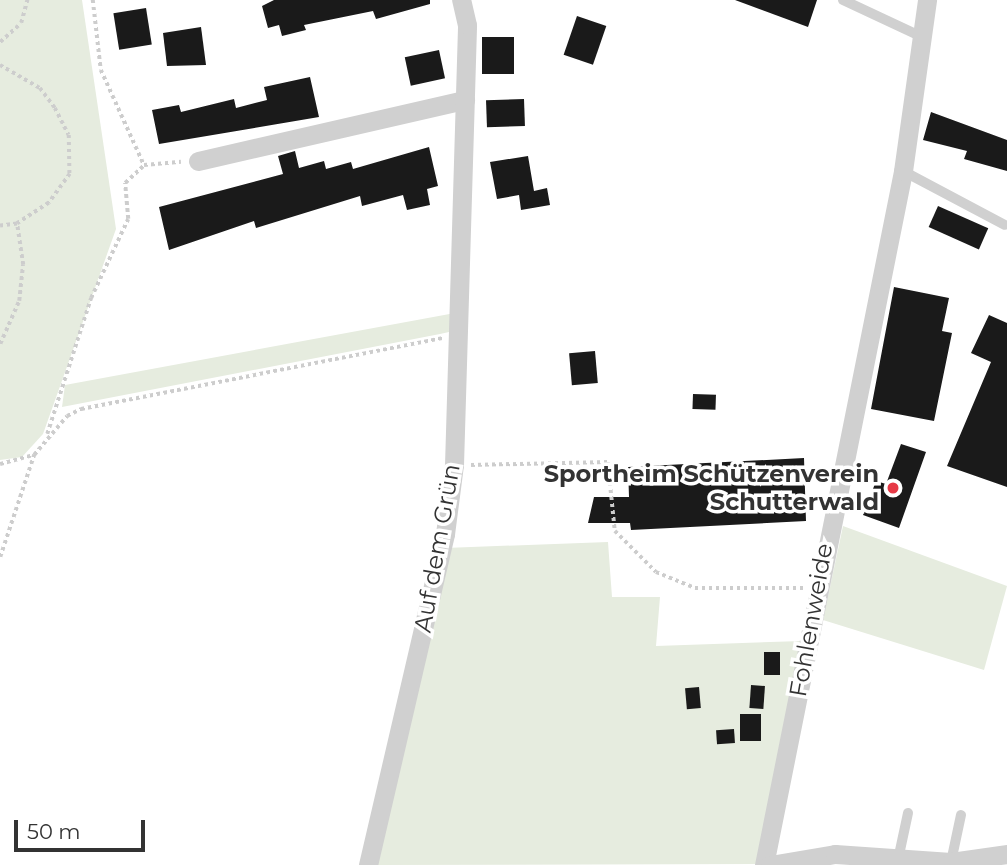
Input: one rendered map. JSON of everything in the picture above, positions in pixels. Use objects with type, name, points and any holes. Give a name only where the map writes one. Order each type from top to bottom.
[{"type":"street","name":"Auf dem Grün","points":[[368,865],[444,534],[454,465],[467,25],[461,0]]},
{"type":"street","name":"Fohlenweide","points":[[764,865],[816,588],[903,171],[927,0]]},
{"type":"street","points":[[198,161],[465,100]]},
{"type":"street","points":[[770,865],[835,854],[898,855],[951,862],[1007,853]]},
{"type":"lane","points":[[843,0],[920,36]]},
{"type":"lane","points":[[903,171],[1005,225]]},
{"type":"lane","points":[[898,855],[908,813]]},
{"type":"lane","points":[[951,862],[961,815]]},
{"type":"path","points":[[0,42],[21,23],[27,0]]},
{"type":"path","points":[[93,0],[102,70],[144,165]]},
{"type":"path","points":[[0,65],[40,88],[69,135],[71,174],[49,203],[17,224],[0,226]]},
{"type":"path","points":[[0,557],[34,455],[46,436],[92,298],[128,219],[125,184],[144,165],[198,161]]},
{"type":"path","points":[[1,341],[20,289],[17,224]]},
{"type":"path","points":[[46,436],[81,409],[457,334]]},
{"type":"path","points":[[0,464],[34,455]]},
{"type":"path","points":[[454,465],[608,462],[615,531],[656,572],[695,588],[816,588]]},
{"type":"shaded area","points":[[0,0],[82,0],[116,229],[43,434],[22,457],[0,460]]},
{"type":"shaded area","points":[[455,313],[449,332],[62,407],[65,385]]},
{"type":"shaded area","points":[[843,526],[1007,586],[984,670],[823,620]]},
{"type":"shaded area","points":[[608,542],[612,597],[660,597],[656,646],[802,641],[757,864],[373,865],[445,548]]},
{"type":"building","points":[[274,0],[430,0],[430,4],[376,19],[373,11],[304,25],[306,30],[282,36],[279,25],[268,28],[262,6]]},
{"type":"building","points":[[735,0],[817,0],[808,27]]},
{"type":"building","points":[[146,8],[152,45],[119,50],[113,13]]},
{"type":"building","points":[[577,16],[606,26],[593,65],[564,55]]},
{"type":"building","points":[[201,27],[206,65],[167,66],[163,33]]},
{"type":"building","points":[[482,37],[514,37],[514,74],[482,74]]},
{"type":"building","points":[[439,50],[445,78],[411,86],[405,57]]},
{"type":"building","points":[[310,77],[319,117],[159,144],[152,110],[179,105],[181,112],[234,99],[236,108],[267,100],[264,87]]},
{"type":"building","points":[[524,99],[525,126],[487,127],[486,100]]},
{"type":"building","points":[[931,112],[1007,140],[1007,171],[964,159],[967,151],[923,140]]},
{"type":"building","points":[[429,147],[438,186],[427,189],[430,205],[407,210],[403,195],[362,206],[360,196],[256,228],[254,221],[169,250],[159,207],[283,174],[278,156],[295,151],[299,168],[324,161],[326,169],[351,162],[353,169]]},
{"type":"building","points":[[528,156],[534,191],[547,188],[550,205],[521,210],[519,195],[497,199],[490,162]]},
{"type":"building","points":[[938,206],[988,228],[979,249],[929,227]]},
{"type":"building","points":[[894,287],[949,298],[942,331],[952,333],[934,421],[871,409]]},
{"type":"building","points":[[989,315],[1007,323],[1007,487],[947,466],[991,362],[971,353]]},
{"type":"building","points":[[595,351],[598,383],[572,385],[569,353]]},
{"type":"building","points":[[693,394],[716,395],[715,410],[692,409]]},
{"type":"building","name":"Sportheim Schützenverein Schutterwald","points":[[901,444],[926,452],[899,528],[863,515],[876,481],[886,484]]},
{"type":"building","points":[[804,458],[806,521],[631,530],[630,523],[588,523],[594,497],[629,497],[628,467]]},
{"type":"building","points":[[764,652],[780,652],[780,675],[764,675]]},
{"type":"building","points":[[751,685],[765,686],[763,709],[749,708]]},
{"type":"building","points":[[699,687],[701,708],[687,709],[685,688]]},
{"type":"building","points":[[740,714],[761,714],[761,741],[740,741]]},
{"type":"building","points":[[734,729],[735,743],[717,744],[716,730]]},
{"type":"place","name":"Sportheim Schützenverein Schutterwald","points":[[893,488]]}]
